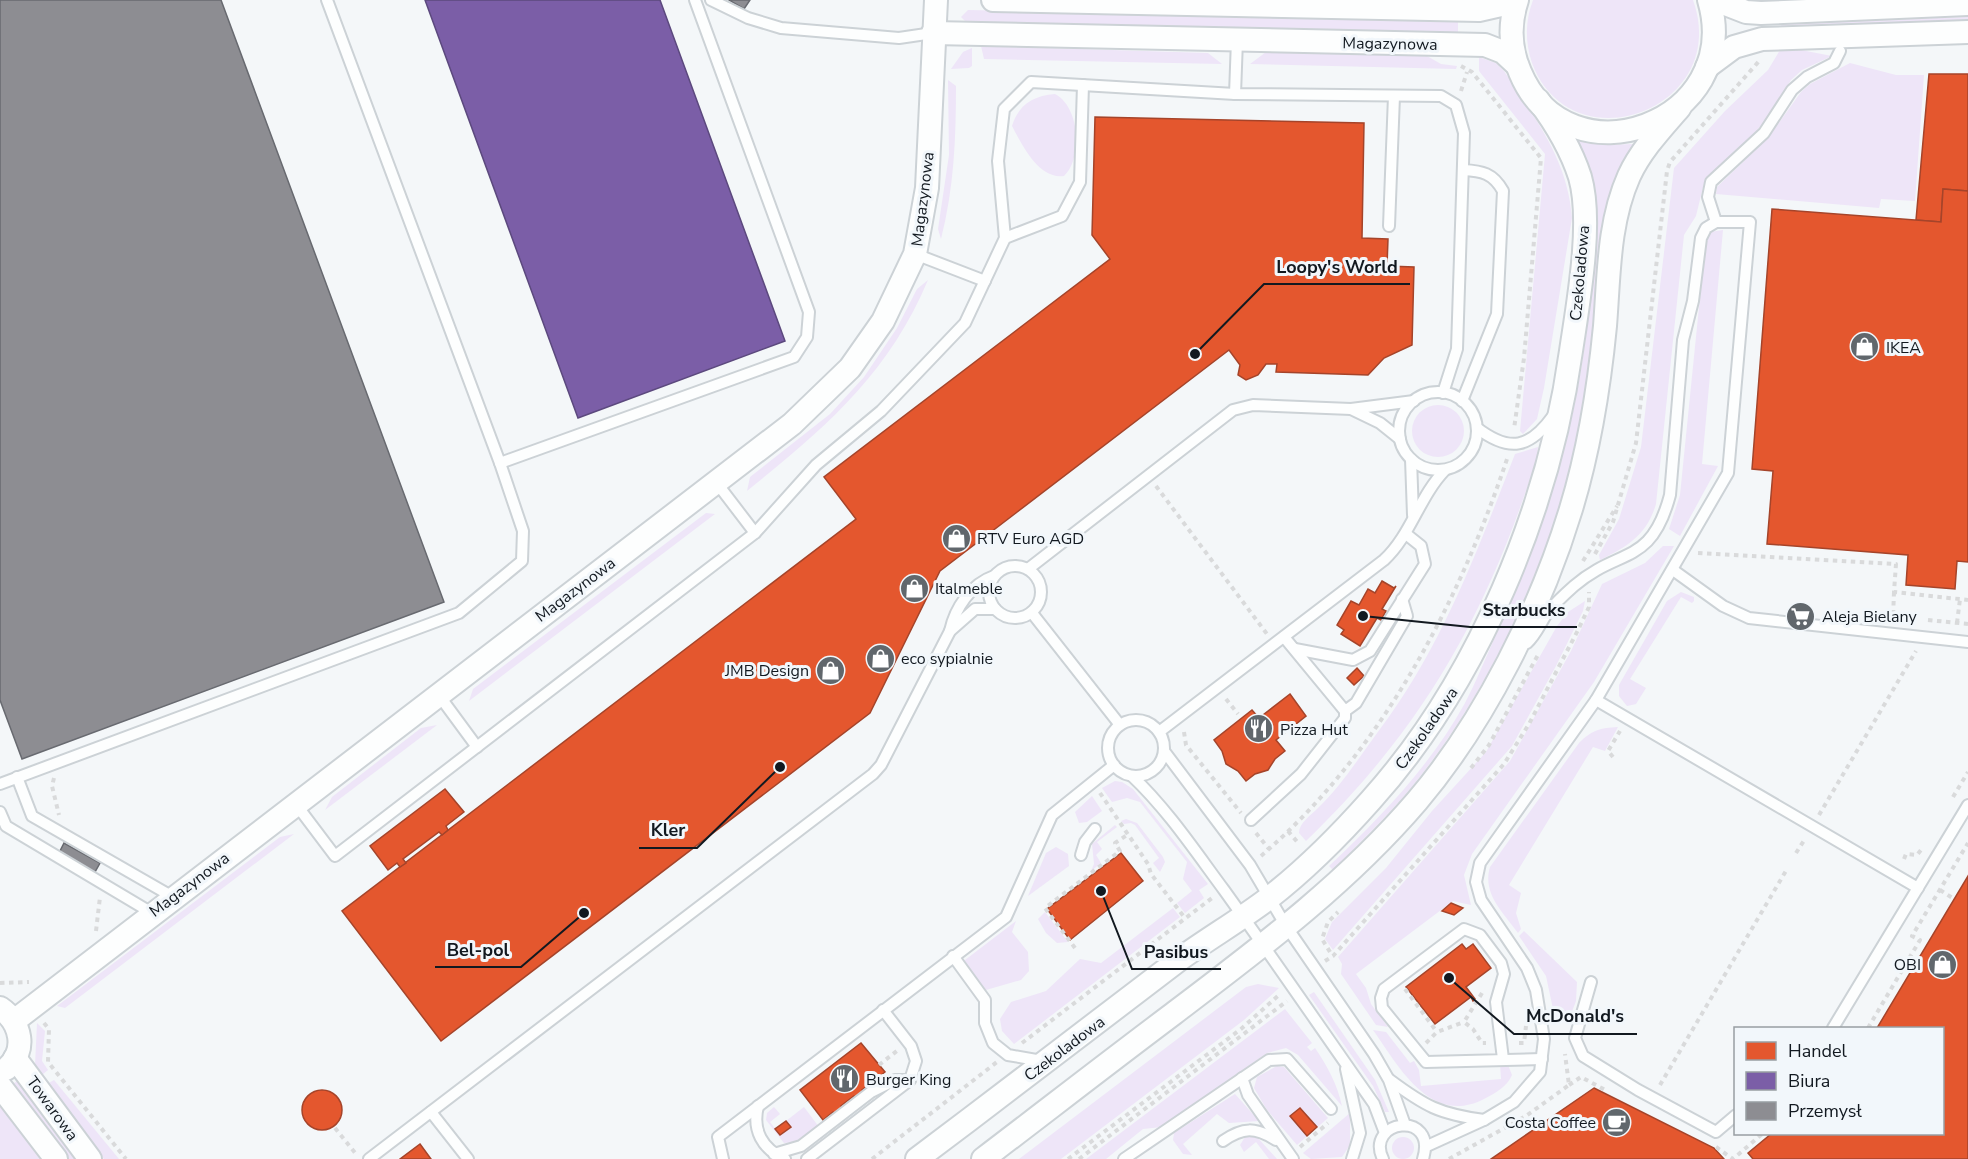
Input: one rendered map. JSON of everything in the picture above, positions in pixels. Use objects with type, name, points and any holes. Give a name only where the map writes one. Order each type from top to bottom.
[{"type":"street","name":"Magazynowa","points":[[7,1014],[152,913],[792,424],[850,368],[883,321],[915,254],[927,188],[936,0]]},
{"type":"street","points":[[993,0],[1392,4],[1479,10],[1501,5],[1510,0]]},
{"type":"street","points":[[1517,0],[1512,28],[1517,65]]},
{"type":"street","points":[[1707,67],[1713,39],[1708,0]]},
{"type":"street","points":[[1715,0],[1746,12],[1761,14],[1968,4]]},
{"type":"street","points":[[1707,67],[1734,47],[1762,39],[1968,32]]},
{"type":"street","name":"Magazynowa","points":[[933,33],[1485,45],[1503,52],[1517,65]]},
{"type":"street","name":"Czekoladowa","points":[[917,1159],[1242,915],[1268,898],[1371,801],[1421,738],[1462,675],[1505,584],[1529,523],[1558,429],[1565,398],[1582,258],[1583,195],[1568,147],[1517,65]]},
{"type":"street","name":"Czekoladowa","points":[[983,1159],[1264,945],[1337,885],[1419,798],[1465,733],[1511,656],[1541,594],[1557,552],[1582,465],[1598,388],[1613,229],[1619,202],[1638,158],[1691,95],[1707,67]]},
{"type":"street","points":[[1538,100],[1556,115],[1577,126],[1608,133],[1639,129],[1680,107]]},
{"type":"street","points":[[7,1014],[20,1039],[8,1065]]},
{"type":"street","name":"Towarowa","points":[[8,1065],[90,1159]]},
{"type":"street","name":"Towarowa","points":[[0,1086],[56,1159]]},
{"type":"lane","points":[[0,784],[459,613],[522,561],[523,531],[500,463],[327,0]]},
{"type":"lane","points":[[500,463],[794,357],[807,336],[810,312],[695,0]]},
{"type":"lane","points":[[711,0],[748,18],[781,28],[900,38],[933,33]]},
{"type":"lane","points":[[1235,94],[1237,40]]},
{"type":"lane","points":[[1716,222],[1708,197],[1712,182],[1764,133],[1792,90],[1807,77],[1834,63],[1840,51]]},
{"type":"lane","points":[[295,803],[335,856],[755,533],[816,465],[881,411],[965,323],[1005,238],[999,161],[1004,109],[1031,82],[1235,94],[1441,96],[1456,105],[1464,133],[1457,349],[1443,393]]},
{"type":"lane","points":[[1005,238],[1062,216],[1080,182],[1083,85]]},
{"type":"lane","points":[[1389,226],[1394,96]]},
{"type":"lane","points":[[1462,401],[1497,314],[1503,191],[1497,180],[1483,171],[1463,170]]},
{"type":"lane","points":[[1427,1146],[1484,1120],[1514,1102],[1533,1083],[1540,1072],[1544,1039],[1540,1007],[1532,978],[1481,900],[1477,891],[1476,873],[1501,832],[1596,700],[1728,473],[1750,222],[1716,222],[1706,228],[1701,238],[1693,301],[1683,340],[1670,495],[1664,517],[1656,533],[1636,552],[1598,570],[1572,588],[1549,611],[1530,640],[1511,656]]},
{"type":"lane","points":[[915,254],[985,281]]},
{"type":"lane","points":[[1028,569],[1233,410],[1253,405],[1351,409],[1414,401],[1423,396],[1443,393],[1462,401],[1474,418],[1477,428],[1472,450],[1456,466],[1445,470],[1434,480],[1413,515],[1406,534],[1384,560],[1159,732]]},
{"type":"lane","points":[[1477,428],[1493,438],[1512,444],[1529,442],[1536,437],[1565,398]]},
{"type":"lane","points":[[1400,439],[1400,422],[1414,401]]},
{"type":"lane","points":[[1351,409],[1380,423],[1400,439],[1411,459],[1413,515]]},
{"type":"lane","points":[[1411,459],[1427,468],[1445,470]]},
{"type":"lane","points":[[716,482],[755,533]]},
{"type":"lane","points":[[1280,640],[1294,648],[1345,660],[1359,659],[1370,651],[1425,564],[1421,546],[1406,534]]},
{"type":"lane","points":[[369,1159],[873,774],[881,765],[950,632],[975,609],[995,609],[1011,618],[1024,617],[1032,613],[1038,606],[1042,591],[1038,578],[1028,569],[1011,566],[976,587],[965,597],[953,617],[950,632]]},
{"type":"lane","points":[[1672,570],[1724,606],[1749,618],[1968,642]]},
{"type":"lane","points":[[994,576],[989,593],[995,609]]},
{"type":"lane","points":[[1246,817],[1301,774],[1345,718],[1346,711],[1356,703],[1407,616],[1402,599]]},
{"type":"lane","points":[[1032,613],[1120,725]]},
{"type":"lane","points":[[1294,648],[1346,711]]},
{"type":"lane","points":[[438,694],[477,747]]},
{"type":"lane","points":[[1596,700],[1918,888]]},
{"type":"lane","points":[[1385,1133],[1374,1104],[1242,915],[1147,790],[1132,776],[1121,772],[1114,765],[1108,754],[1109,741],[1120,725],[1139,721],[1151,725],[1159,732],[1164,751],[1250,865],[1286,926],[1389,1080],[1405,1125]]},
{"type":"lane","points":[[1132,776],[1153,770],[1164,751]]},
{"type":"lane","points":[[723,1159],[718,1137],[1006,917],[1052,815],[1114,765]]},
{"type":"lane","points":[[17,777],[32,816],[173,897]]},
{"type":"lane","points":[[1834,1027],[1968,805]]},
{"type":"lane","points":[[0,812],[6,826],[152,913]]},
{"type":"lane","points":[[1080,855],[1085,842],[1095,830]]},
{"type":"lane","points":[[1503,1059],[1496,1002],[1504,974],[1502,963],[1480,935],[1464,929],[1384,989],[1381,998],[1382,1008],[1425,1062],[1542,1059]]},
{"type":"lane","points":[[953,956],[986,1000],[985,1023],[993,1043],[1008,1054],[1046,1062]]},
{"type":"lane","points":[[1591,982],[1575,1038],[1583,1056],[1638,1090],[1716,1132],[1734,1117]]},
{"type":"lane","points":[[806,1159],[910,1080],[916,1061],[911,1046],[883,1010]]},
{"type":"lane","points":[[1124,1159],[1269,1060],[1287,1059],[1331,1109]]},
{"type":"lane","points":[[1345,1063],[1360,1133],[1352,1159]]},
{"type":"lane","points":[[1242,1078],[1248,1095],[1293,1159]]},
{"type":"lane","points":[[774,1154],[801,1146],[871,1092],[895,1080],[910,1080]]},
{"type":"lane","points":[[1389,1080],[1431,1109],[1455,1116],[1484,1120]]},
{"type":"lane","points":[[758,1106],[754,1121],[756,1130],[774,1154],[785,1159]]},
{"type":"lane","points":[[431,1112],[468,1159]]},
{"type":"lane","points":[[1379,1158],[1381,1140],[1385,1133],[1397,1125],[1405,1125],[1419,1131],[1427,1146],[1423,1159]]},
{"type":"lane","points":[[1223,1141],[1245,1128],[1261,1130],[1279,1141]]},
{"type":"path","points":[[1594,563],[1595,554],[1613,522],[1636,443],[1667,171],[1670,162],[1757,65],[1762,51]]},
{"type":"path","points":[[1262,855],[1336,780],[1385,714],[1424,650],[1496,493],[1512,444],[1524,358],[1541,158],[1469,72],[1461,90]]},
{"type":"path","points":[[1155,484],[1280,640]]},
{"type":"path","points":[[1583,570],[1584,559],[1617,506]]},
{"type":"path","points":[[1697,553],[1896,564],[1893,618],[1902,618]]},
{"type":"path","points":[[1326,961],[1333,956],[1513,750],[1589,608],[1587,587]]},
{"type":"path","points":[[1894,592],[1968,600]]},
{"type":"path","points":[[1957,623],[1960,599]]},
{"type":"path","points":[[1920,620],[1968,624]]},
{"type":"path","points":[[1817,818],[1918,647]]},
{"type":"path","points":[[1218,705],[1235,692]]},
{"type":"path","points":[[1226,698],[1238,714]]},
{"type":"path","points":[[1186,729],[1184,740],[1186,745],[1246,817]]},
{"type":"path","points":[[1950,802],[1968,772]]},
{"type":"path","points":[[55,776],[52,786],[59,817]]},
{"type":"path","points":[[1092,783],[1148,864],[1151,874],[1185,918]]},
{"type":"path","points":[[1288,831],[1302,847]]},
{"type":"path","points":[[1256,832],[1269,849]]},
{"type":"path","points":[[1076,948],[1045,908],[1120,850],[1115,843],[1127,835]]},
{"type":"path","points":[[1796,853],[1807,836]]},
{"type":"path","points":[[1904,859],[1906,854],[1917,855],[1926,842]]},
{"type":"path","points":[[1869,1027],[1920,940],[1912,936],[1968,843]]},
{"type":"path","points":[[1659,1088],[1787,868]]},
{"type":"path","points":[[1940,890],[1954,899]]},
{"type":"path","points":[[95,935],[101,893]]},
{"type":"path","points":[[872,1159],[1212,897]]},
{"type":"path","points":[[1330,952],[1322,939],[1323,933],[1328,922],[1345,906]]},
{"type":"path","points":[[0,983],[33,982]]},
{"type":"path","points":[[1405,989],[1437,1032]]},
{"type":"path","points":[[1423,1047],[1437,1032],[1464,1022],[1483,990]]},
{"type":"path","points":[[1068,1159],[1241,1029],[1283,991]]},
{"type":"path","points":[[1276,998],[1281,1006]]},
{"type":"path","points":[[1079,1159],[1291,999]]},
{"type":"path","points":[[41,1018],[49,1029],[48,1062],[126,1159]]},
{"type":"path","points":[[1464,1022],[1473,1029],[1482,1043],[1486,1043]]},
{"type":"path","points":[[1510,1042],[1524,1043],[1525,1026],[1530,1027]]},
{"type":"path","points":[[879,1065],[903,1046]]},
{"type":"path","points":[[335,1128],[360,1159]]},
{"type":"path","points":[[1714,1146],[1733,1159],[1761,1135]]},
{"type":"shaded area","points":[[1533,0],[1693,0],[1699,38],[1690,71],[1669,96],[1642,112],[1610,118],[1579,113],[1552,95],[1532,63],[1527,32],[1528,16]]},
{"type":"shaded area","points":[[968,10],[1458,20],[1458,34],[968,24],[961,17]]},
{"type":"shaded area","points":[[1968,17],[1968,22],[1781,28],[1781,23]]},
{"type":"shaded area","points":[[981,46],[1208,53],[1222,64],[984,59]]},
{"type":"shaded area","points":[[972,48],[972,66],[951,69],[963,52]]},
{"type":"shaded area","points":[[1780,50],[1801,50],[1832,56],[1802,70],[1791,80],[1767,119],[1749,139],[1705,179],[1696,216],[1684,235],[1656,504],[1647,524],[1635,539],[1600,560],[1599,555],[1619,519],[1641,447],[1674,168],[1725,111],[1768,70]]},
{"type":"shaded area","points":[[1266,52],[1427,56],[1441,64],[1457,66],[1456,69],[1250,64]]},
{"type":"shaded area","points":[[1479,57],[1496,63],[1504,71],[1548,140],[1564,177],[1572,218],[1537,419],[1523,434],[1520,431],[1545,154],[1479,71]]},
{"type":"shaded area","points":[[1850,63],[1896,75],[1924,75],[1915,201],[1881,199],[1879,208],[1716,194],[1717,187],[1768,138],[1801,92],[1810,84]]},
{"type":"shaded area","points":[[948,80],[956,86],[955,144],[949,201],[941,239],[938,229],[949,155]]},
{"type":"shaded area","points":[[1055,94],[1070,110],[1076,133],[1074,157],[1064,176],[1055,176],[1039,167],[1026,151],[1012,126],[1019,112],[1028,102]]},
{"type":"shaded area","points":[[1577,140],[1605,145],[1633,144],[1619,172],[1602,231],[1587,386],[1577,439],[1546,546],[1501,649],[1474,698],[1444,744],[1402,799],[1333,870],[1329,866],[1385,810],[1437,748],[1465,703],[1515,592],[1547,506],[1571,420],[1580,375],[1594,262],[1596,209],[1594,191],[1591,174]]},
{"type":"shaded area","points":[[1723,230],[1702,464],[1718,466],[1680,536],[1669,529],[1680,495],[1706,238],[1710,232]]},
{"type":"shaded area","points":[[928,280],[912,314],[894,344],[852,398],[803,445],[747,491],[750,477],[830,414],[864,377],[897,328],[917,289]]},
{"type":"shaded area","points":[[1433,405],[1443,405],[1457,412],[1464,431],[1457,450],[1443,457],[1433,457],[1423,453],[1416,446],[1412,436],[1412,426],[1416,416],[1423,409]]},
{"type":"shaded area","points":[[1538,447],[1537,458],[1518,515],[1496,568],[1473,618],[1447,665],[1418,711],[1385,755],[1348,798],[1306,841],[1299,833],[1303,823],[1335,790],[1402,698],[1422,665],[1457,596],[1515,454]]},
{"type":"shaded area","points":[[706,513],[715,514],[469,701],[473,689]]},
{"type":"shaded area","points":[[1663,546],[1674,546],[1594,682],[1472,854],[1464,875],[1471,905],[1453,901],[1356,974],[1366,988],[1371,1004],[1388,1027],[1376,1025],[1341,974],[1342,964],[1338,957],[1510,761],[1571,651],[1602,584],[1645,563]]},
{"type":"shaded area","points":[[1681,592],[1694,597],[1694,601],[1692,603],[1681,597],[1630,679],[1646,688],[1636,704],[1627,706],[1619,696],[1619,685],[1667,601]]},
{"type":"shaded area","points":[[1585,601],[1583,611],[1556,666],[1512,746],[1333,950],[1325,939],[1332,922],[1386,868],[1432,811],[1486,752],[1557,626],[1568,612]]},
{"type":"shaded area","points":[[437,725],[325,810],[332,797],[421,728]]},
{"type":"shaded area","points":[[1618,727],[1605,751],[1593,747],[1509,885],[1521,893],[1516,913],[1521,929],[1518,933],[1491,894],[1488,877],[1490,867],[1579,743],[1597,730]]},
{"type":"shaded area","points":[[1115,781],[1122,782],[1133,789],[1208,884],[1199,890],[1204,898],[1185,913],[1177,903],[1192,891],[1183,879],[1187,862],[1140,802],[1127,798],[1112,802],[1102,788]]},
{"type":"shaded area","points":[[1092,796],[1102,811],[1087,822],[1079,823],[1075,812]]},
{"type":"shaded area","points":[[1126,819],[1137,823],[1163,857],[1165,862],[1160,872],[1153,863],[1159,858],[1135,825],[1124,824],[1121,821]]},
{"type":"shaded area","points":[[1115,825],[1117,827],[1097,842],[1102,849],[1096,855],[1101,863],[1091,871],[1094,864],[1092,844]]},
{"type":"shaded area","points":[[294,834],[65,1008],[57,1006],[280,837]]},
{"type":"shaded area","points":[[1056,847],[1068,854],[1069,866],[1028,896],[1046,853]]},
{"type":"shaded area","points":[[1173,908],[1180,917],[1014,1044],[1002,1031],[1000,1019],[1011,1002],[1046,991],[1080,959],[1101,963]]},
{"type":"shaded area","points":[[1045,912],[1068,942],[1057,943],[1046,933],[1038,919]]},
{"type":"shaded area","points":[[1016,921],[1012,932],[1028,952],[1029,971],[1021,980],[986,990],[965,964],[965,960]]},
{"type":"shaded area","points":[[1524,931],[1577,982],[1576,1001],[1568,1022],[1556,1023],[1546,976],[1519,936]]},
{"type":"shaded area","points":[[1258,984],[1279,988],[1244,1020],[1061,1159],[1019,1159],[1246,987]]},
{"type":"shaded area","points":[[1314,992],[1375,1080],[1389,1112],[1385,1112],[1373,1086],[1309,995]]},
{"type":"shaded area","points":[[1285,1009],[1312,1043],[1307,1047],[1311,1051],[1315,1048],[1324,1062],[1335,1083],[1342,1106],[1298,1055],[1286,1048],[1267,1053],[1162,1127],[1143,1129],[1106,1159],[1086,1159]]},
{"type":"shaded area","points":[[37,1023],[45,1031],[42,1061],[48,1070],[42,1075],[35,1065]]},
{"type":"shaded area","points":[[1373,1030],[1386,1032],[1410,1063],[1414,1061],[1419,1070],[1421,1086],[1501,1079],[1500,1064],[1508,1065],[1512,1075],[1504,1086],[1484,1099],[1465,1106],[1447,1105],[1432,1099],[1405,1075]]},
{"type":"shaded area","points":[[1277,1066],[1284,1067],[1328,1118],[1297,1145],[1267,1110],[1254,1088],[1257,1077]]},
{"type":"shaded area","points":[[54,1080],[119,1159],[104,1159],[47,1084]]},
{"type":"shaded area","points":[[17,1081],[76,1159],[69,1159],[13,1084]]},
{"type":"shaded area","points":[[1235,1094],[1259,1121],[1229,1123],[1217,1114],[1183,1144],[1192,1155],[1183,1154],[1173,1140],[1174,1133]]},
{"type":"shaded area","points":[[0,1106],[40,1159],[0,1159]]},
{"type":"shaded area","points":[[774,1107],[780,1114],[770,1122],[780,1135],[791,1127],[786,1121],[804,1107],[819,1127],[800,1142],[784,1143],[766,1120],[767,1113]]},
{"type":"shaded area","points":[[1350,1113],[1350,1145],[1342,1157],[1311,1159],[1303,1153]]},
{"type":"shaded area","points":[[1245,1137],[1257,1137],[1277,1159],[1269,1159],[1256,1142],[1244,1152],[1240,1145]]},
{"type":"shaded area","points":[[1403,1137],[1411,1140],[1414,1148],[1411,1156],[1403,1159],[1395,1156],[1392,1148],[1395,1140]]},
{"type":"building: Handel","points":[[1929,74],[1968,74],[1968,191],[1943,189],[1941,222],[1916,220]]},
{"type":"building: Handel","points":[[1095,117],[1364,123],[1362,238],[1388,239],[1387,266],[1414,267],[1412,345],[1384,358],[1368,375],[1276,372],[1277,364],[1266,364],[1258,375],[1246,380],[1238,375],[1240,365],[1229,350],[940,571],[870,713],[441,1041],[342,911],[856,519],[824,477],[1110,259],[1092,235]]},
{"type":"building: Handel","name":"IKEA","points":[[1943,189],[1968,191],[1968,562],[1957,561],[1955,589],[1906,585],[1908,555],[1767,544],[1773,471],[1752,469],[1772,209],[1941,222]]},
{"type":"building: Handel","points":[[1382,581],[1394,588],[1396,586],[1382,609],[1386,611],[1381,620],[1377,618],[1360,646],[1341,634],[1344,630],[1337,625],[1351,601],[1359,605],[1368,589],[1375,593]]},
{"type":"building: Handel","points":[[1357,668],[1364,676],[1354,685],[1347,678]]},
{"type":"building: Handel","name":"Pizza Hut","points":[[1290,694],[1306,716],[1276,740],[1285,751],[1275,759],[1268,770],[1255,774],[1246,781],[1238,771],[1226,764],[1222,751],[1214,740],[1252,710],[1259,718]]},
{"type":"building: Handel","points":[[445,789],[464,812],[446,826],[448,830],[442,835],[439,832],[403,859],[406,863],[400,867],[397,863],[388,870],[370,846]]},
{"type":"building: Handel","points":[[1121,853],[1143,881],[1070,940],[1047,909]]},
{"type":"building: Handel","name":"OBI","points":[[1968,876],[1968,1159],[1753,1159],[1748,1153],[1770,1135],[1944,1135],[1944,1027],[1878,1027]]},
{"type":"building: Handel","points":[[1451,903],[1463,908],[1454,915],[1442,911]]},
{"type":"building: Handel","points":[[1462,944],[1466,949],[1473,944],[1491,968],[1466,987],[1475,999],[1473,1001],[1471,997],[1435,1024],[1406,987]]},
{"type":"building: Handel","name":"Burger King","points":[[861,1043],[885,1072],[862,1090],[865,1092],[857,1099],[854,1096],[841,1106],[843,1109],[835,1115],[833,1112],[823,1120],[800,1090]]},
{"type":"building: Handel","points":[[1594,1088],[1714,1148],[1724,1159],[1491,1159]]},
{"type":"building: Handel","points":[[322,1090],[330,1091],[336,1096],[341,1102],[341,1118],[336,1124],[330,1129],[322,1130],[314,1129],[308,1124],[303,1118],[302,1110],[303,1102],[308,1096],[314,1091]]},
{"type":"building: Handel","points":[[1300,1108],[1317,1127],[1307,1136],[1290,1116]]},
{"type":"building: Handel","points":[[786,1121],[791,1127],[780,1135],[775,1129]]},
{"type":"building: Handel","points":[[420,1144],[431,1159],[400,1159]]},
{"type":"building: Biura","points":[[425,0],[660,0],[785,341],[578,418]]},
{"type":"building: Przemysł","points":[[0,0],[221,0],[444,602],[22,759],[0,700]]},
{"type":"building: Przemysł","points":[[729,0],[750,0],[744,9]]},
{"type":"building: Przemysł","points":[[64,843],[100,863],[95,872],[59,853]]},
{"type":"place","name":"IKEA","points":[[1865,347]]},
{"type":"place","name":"Loopy's World","points":[[1195,354]]},
{"type":"place","name":"RTV Euro AGD","points":[[956,538]]},
{"type":"place","name":"Italmeble","points":[[914,588]]},
{"type":"place","name":"Starbucks","points":[[1363,616]]},
{"type":"place","name":"Aleja Bielany","points":[[1801,616]]},
{"type":"place","name":"eco sypialnie","points":[[880,658]]},
{"type":"place","name":"JMB Design","points":[[830,670]]},
{"type":"place","name":"Pizza Hut","points":[[1259,729]]},
{"type":"place","name":"Kler","points":[[780,767]]},
{"type":"place","name":"Pasibus","points":[[1101,891]]},
{"type":"place","name":"Bel-pol","points":[[584,913]]},
{"type":"place","name":"OBI","points":[[1942,964]]},
{"type":"place","name":"McDonald's","points":[[1449,978]]},
{"type":"place","name":"Burger King","points":[[845,1079]]},
{"type":"place","name":"Costa Coffee","points":[[1617,1122]]}]
